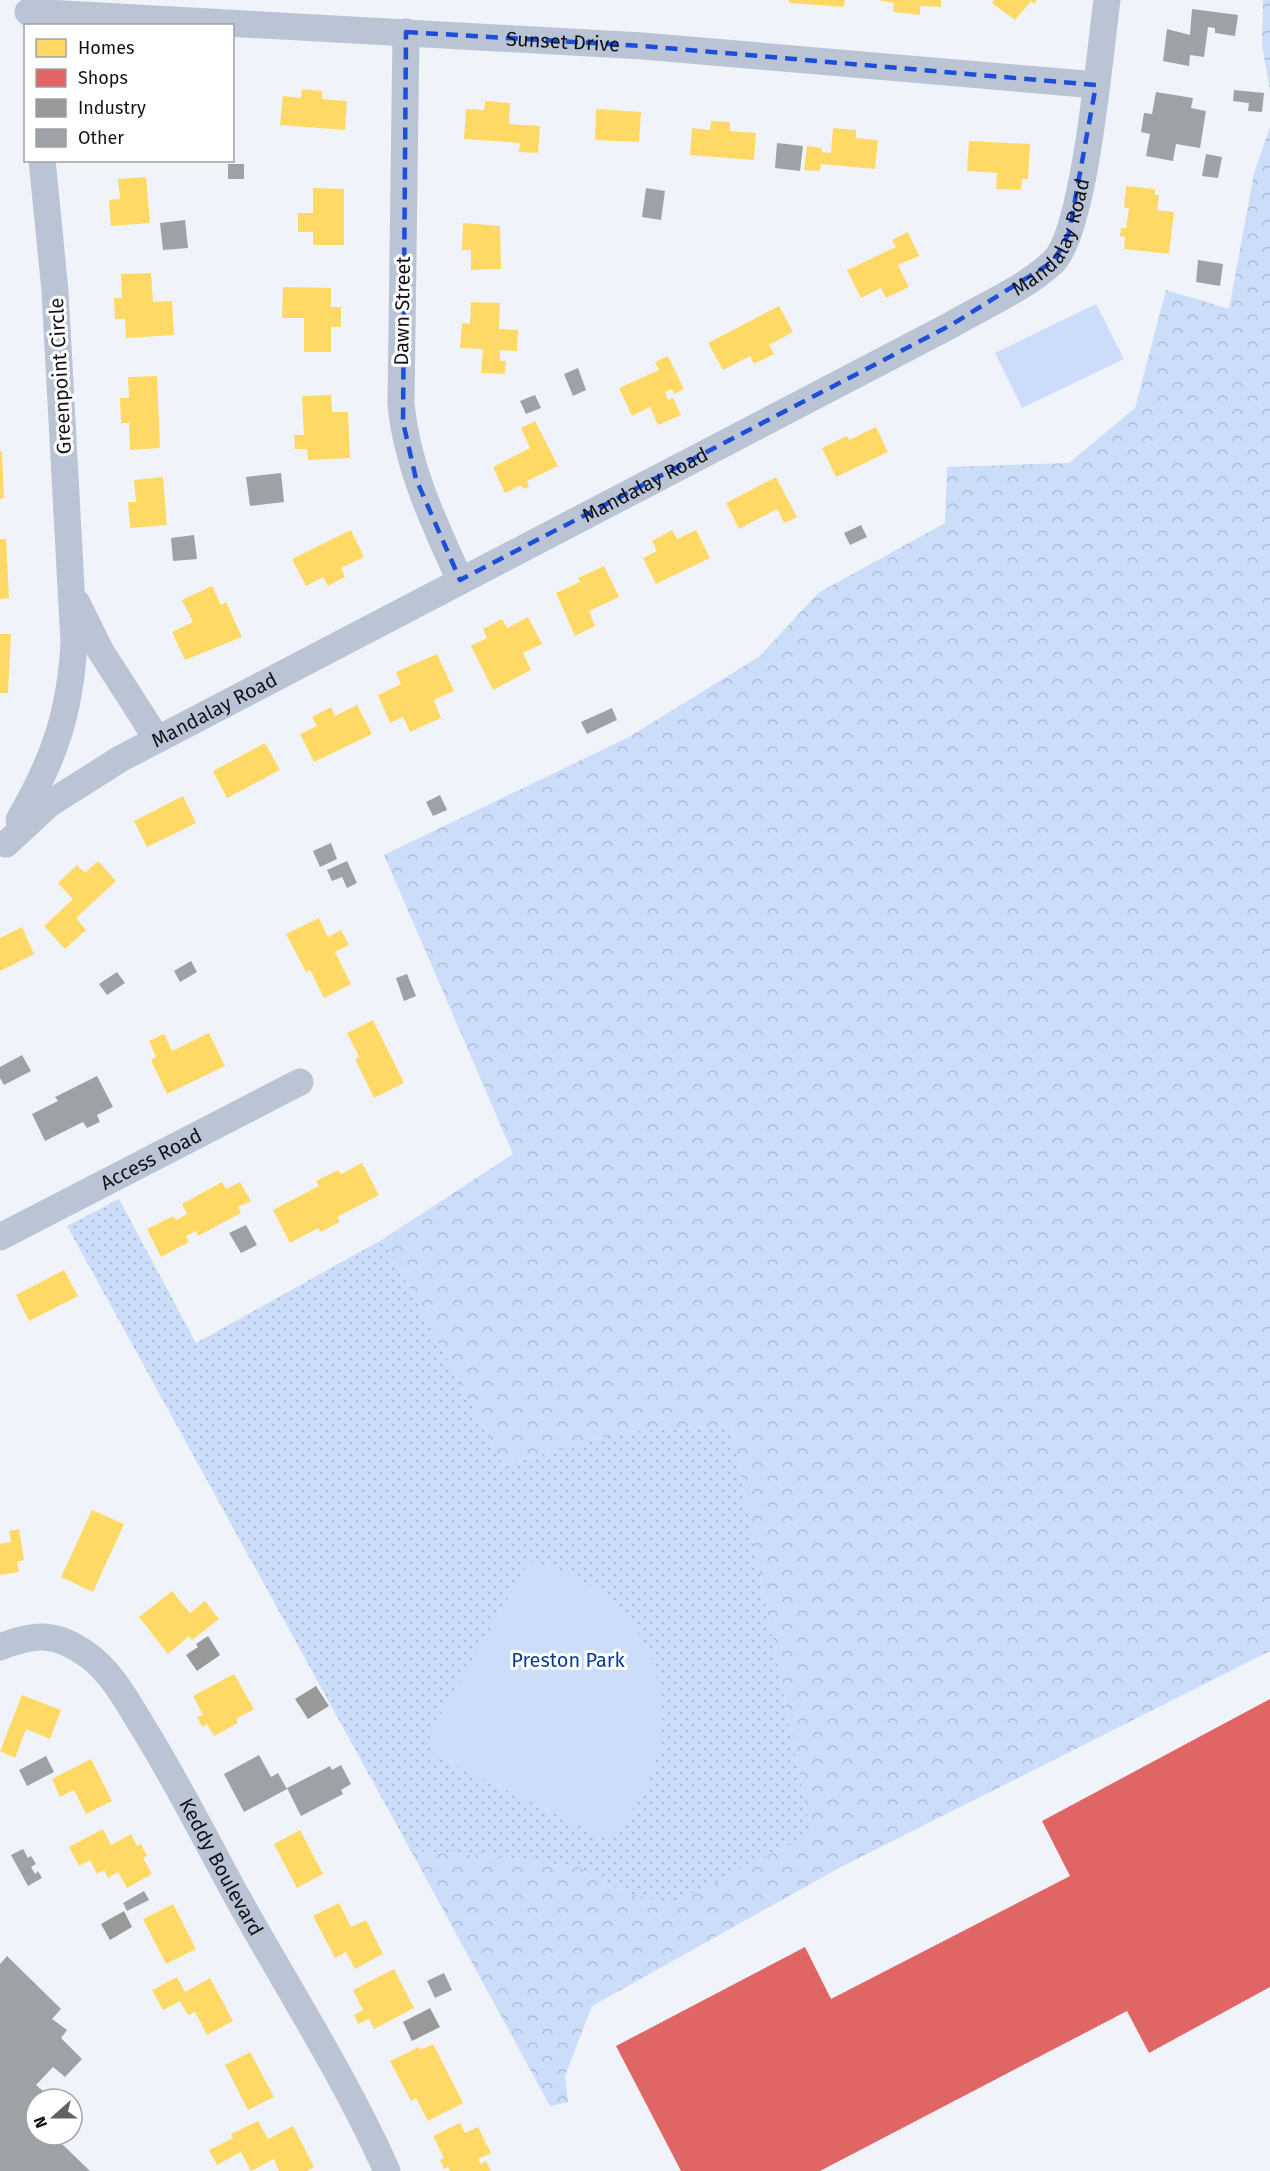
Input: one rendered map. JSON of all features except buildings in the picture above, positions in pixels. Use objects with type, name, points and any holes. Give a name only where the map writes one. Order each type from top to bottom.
[{"type":"street","name":"Mandalay Road","points":[[3,846],[49,804],[157,739],[951,325],[1026,282],[1054,261],[1072,222],[1085,162],[1107,0]]},
{"type":"street","name":"Sunset Drive","points":[[28,13],[643,46],[1096,85]]},
{"type":"street","name":"Dawn Street","points":[[406,32],[401,404],[406,441],[416,479],[460,580]]},
{"type":"street","name":"Greenpoint Circle","points":[[3,846],[39,785],[62,727],[72,669],[72,592],[55,291],[42,162]]},
{"type":"street","name":"Greenpoint Circle","points":[[72,592],[100,650],[157,739]]},
{"type":"street","name":"Access Road","points":[[0,1237],[300,1082]]},
{"type":"street","name":"Keddy Boulevard","points":[[0,1647],[27,1638],[44,1636],[76,1648],[109,1675],[173,1776],[237,1896],[326,2048],[387,2171]]},
{"type":"highlighted area","points":[[406,32],[643,46],[1096,85],[1069,233],[1054,261],[951,325],[460,580],[416,479],[403,422]]},
{"type":"green space","points":[[1263,0],[1270,0],[1270,91],[1262,45]]},
{"type":"green space","points":[[1270,127],[1270,1651],[839,1868],[592,2006],[565,2076],[568,2102],[550,2106],[411,1851],[490,1856],[578,1867],[627,1893],[811,1834],[731,1426],[623,1432],[504,1466],[383,1239],[513,1154],[384,855],[629,737],[760,656],[818,593],[945,523],[947,467],[1069,463],[1135,408],[1166,290],[1229,309],[1254,173]]},
{"type":"green space","points":[[1096,304],[1124,359],[1022,408],[995,353]]},
{"type":"green space","name":"Preston Park","points":[[119,1199],[196,1343],[383,1239],[504,1466],[623,1432],[731,1426],[811,1834],[671,1904],[627,1893],[577,1867],[490,1856],[411,1851],[67,1226]]},
{"type":"green space","points":[[529,1562],[576,1578],[613,1603],[640,1636],[657,1675],[663,1717],[657,1760],[638,1801],[607,1839],[435,1756],[429,1734]]}]
